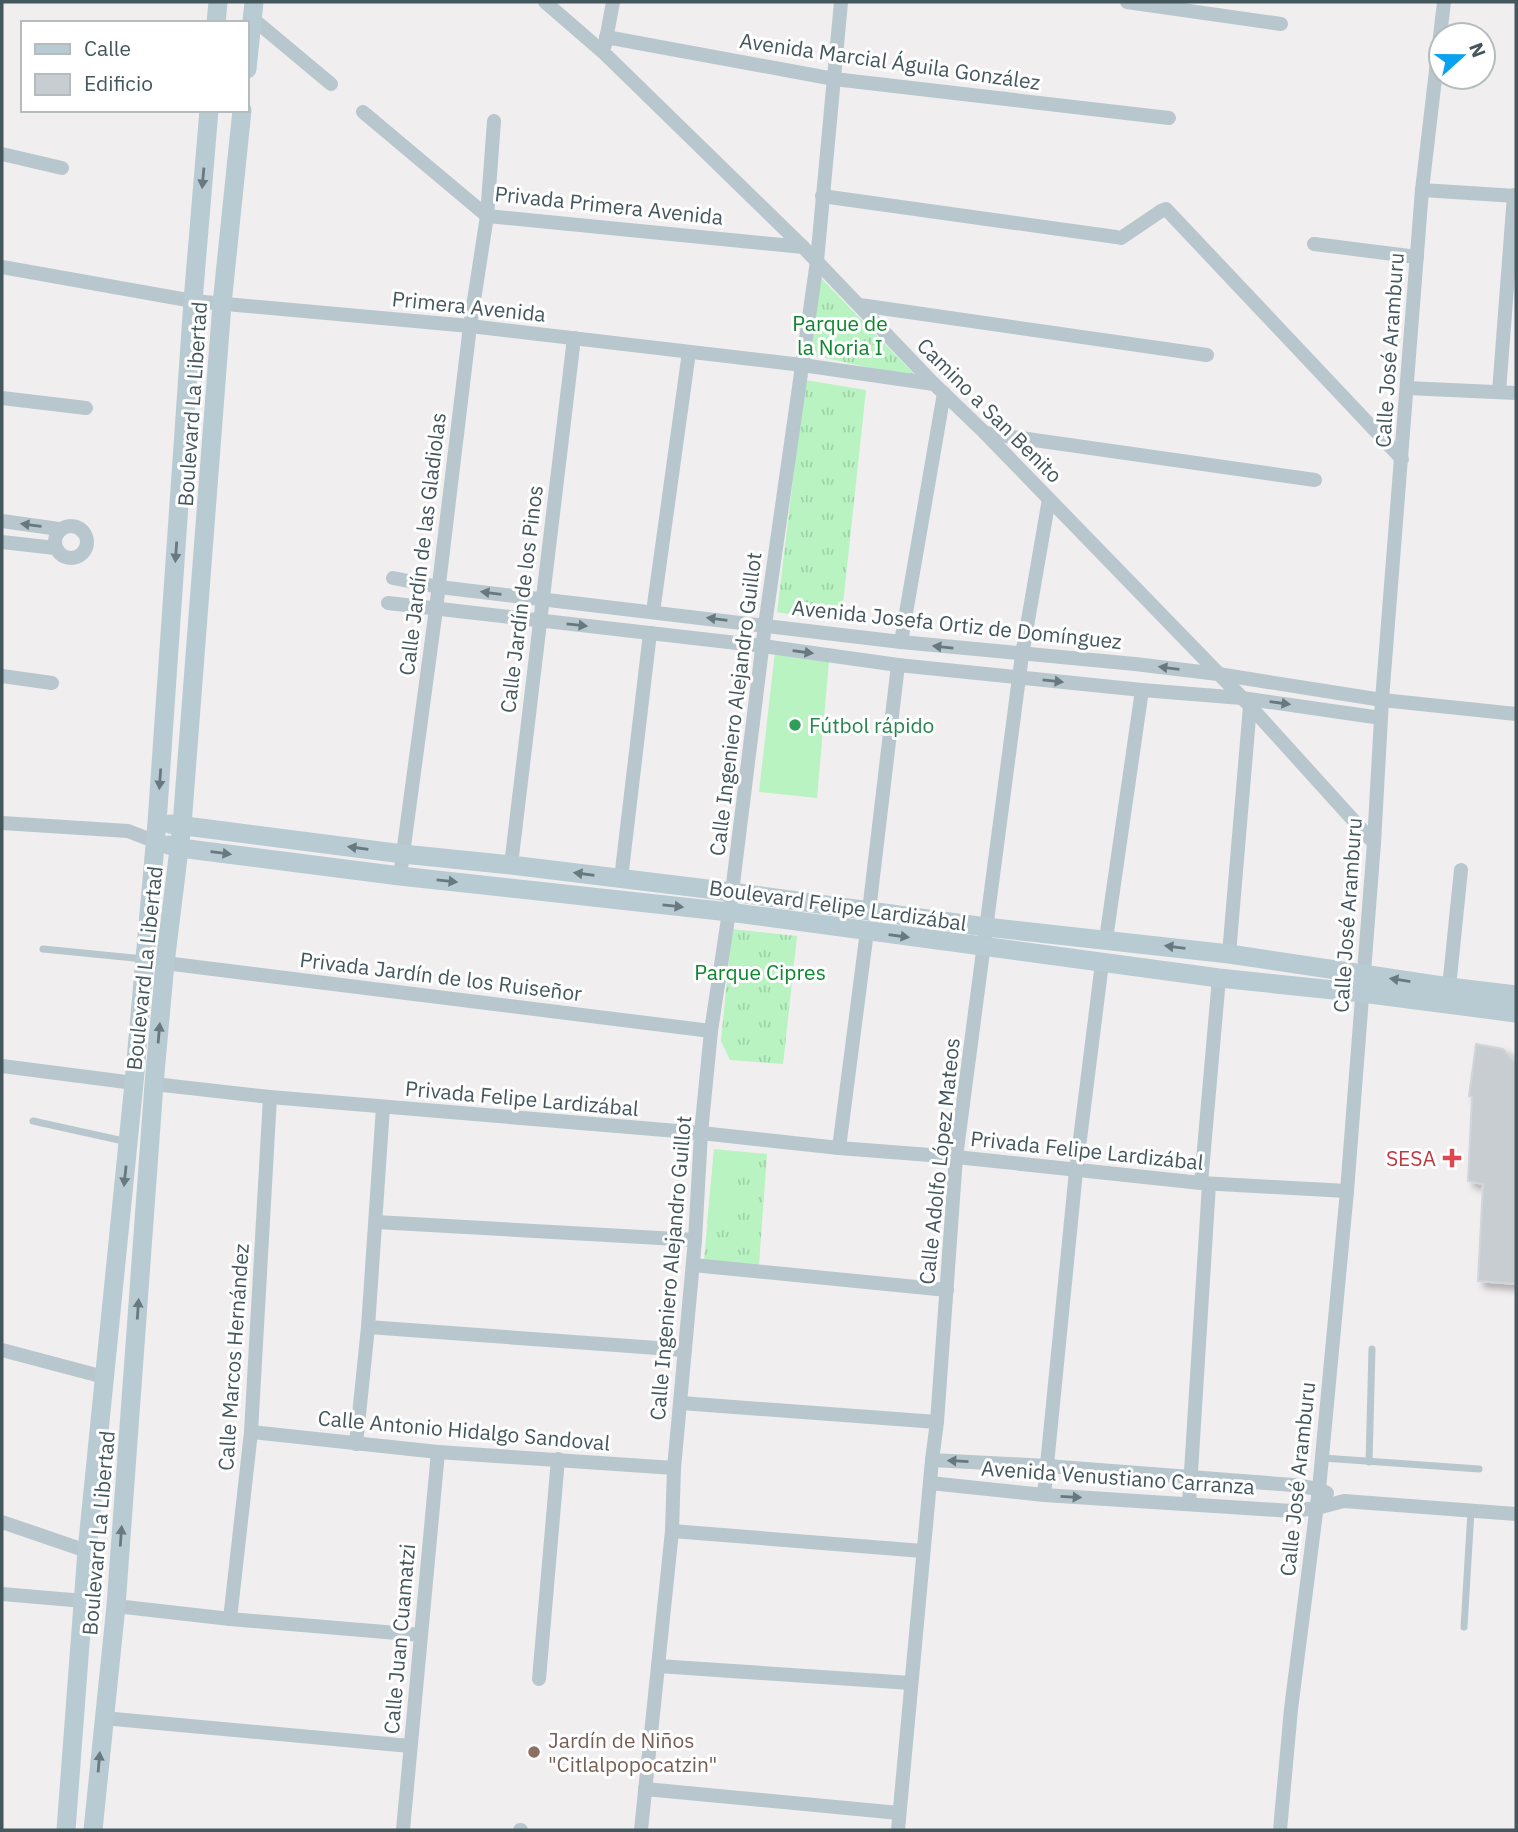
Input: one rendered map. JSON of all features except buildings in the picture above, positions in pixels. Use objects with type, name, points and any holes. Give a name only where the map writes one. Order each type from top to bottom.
[{"type":"main road","points":[[216,21],[218,2]]},
{"type":"main road","points":[[248,59],[253,10]]},
{"type":"main road","name":"Boulevard La Libertad","points":[[66,1830],[87,1551],[156,832],[209,112]]},
{"type":"main road","name":"Boulevard La Libertad","points":[[93,1830],[116,1606],[154,1084],[165,963],[180,848],[222,304],[243,112]]},
{"type":"main road","name":"Boulevard Felipe Lardizábal","points":[[156,832],[182,825],[732,892],[986,927],[1229,954],[1516,1013]]},
{"type":"main road","name":"Boulevard Felipe Lardizábal","points":[[156,832],[180,848],[400,876],[729,912],[1219,978],[1448,987],[1516,995]]},
{"type":"street","points":[[545,2],[604,53]]},
{"type":"street","points":[[604,53],[613,2]]},
{"type":"street","name":"Calle Ingeniero Alejandro Guillot","points":[[641,1830],[671,1531],[710,1031],[732,892],[765,625],[817,261],[841,2]]},
{"type":"street","points":[[1127,2],[1281,24]]},
{"type":"street","name":"Calle José Aramburu","points":[[1280,1830],[1293,1685],[1319,1489],[1347,1191],[1422,190],[1444,2]]},
{"type":"street","points":[[253,10],[331,84]]},
{"type":"street","name":"Avenida Marcial Águila González","points":[[606,37],[834,79],[1168,118]]},
{"type":"street","name":"Camino a San Benito","points":[[604,53],[803,247],[939,389],[985,433],[1246,702],[1374,843]]},
{"type":"street","name":"Privada Primera Avenida","points":[[363,111],[488,216],[803,247]]},
{"type":"street","name":"Calle Jardín de las Gladiolas","points":[[400,876],[439,587],[470,326],[488,216],[494,121]]},
{"type":"street","points":[[2,153],[62,168]]},
{"type":"street","points":[[1422,190],[1515,195],[1499,392]]},
{"type":"street","points":[[822,196],[1121,237],[1166,209],[1402,459]]},
{"type":"street","points":[[1314,244],[1417,257]]},
{"type":"street","name":"Primera Avenida","points":[[2,267],[193,301],[574,338],[802,365],[939,389]]},
{"type":"street","points":[[860,305],[1207,355]]},
{"type":"street","name":"Calle Jardín de los Pinos","points":[[511,865],[574,338]]},
{"type":"street","points":[[653,612],[689,352]]},
{"type":"street","points":[[1407,388],[1516,393]]},
{"type":"street","points":[[901,642],[939,389]]},
{"type":"street","points":[[2,398],[86,408]]},
{"type":"street","points":[[985,433],[1315,480]]},
{"type":"street","name":"Calle Adolfo López Mateos","points":[[898,1830],[937,1422],[956,1157],[1022,655],[1049,499]]},
{"type":"street","points":[[2,522],[59,529],[69,525],[79,527],[86,535],[87,545],[82,554],[72,559],[62,556],[55,548],[54,538],[59,529]]},
{"type":"street","points":[[2,542],[55,548]]},
{"type":"street","name":"Avenida Josefa Ortiz de Domínguez","points":[[393,578],[439,587],[901,642],[1218,674],[1382,700],[1516,714]]},
{"type":"street","name":"Avenida Josefa Ortiz de Domínguez","points":[[388,603],[763,646],[898,665],[1381,718]]},
{"type":"street","points":[[621,879],[650,633]]},
{"type":"street","points":[[869,911],[898,665]]},
{"type":"street","points":[[2,676],[52,683]]},
{"type":"street","points":[[1106,939],[1142,690]]},
{"type":"street","points":[[1229,954],[1246,702]]},
{"type":"street","points":[[2,823],[156,832]]},
{"type":"street","points":[[1448,987],[1461,870]]},
{"type":"street","points":[[839,1147],[867,931]]},
{"type":"street","name":"Privada Jardín de los Ruiseñor","points":[[165,963],[710,1031]]},
{"type":"street","points":[[1044,1495],[1076,1171],[1102,963]]},
{"type":"street","points":[[1189,1504],[1205,1183],[1219,978]]},
{"type":"street","points":[[2,1066],[134,1083]]},
{"type":"street","name":"Privada Felipe Lardizábal","points":[[154,1084],[270,1097],[956,1157],[1205,1183],[1347,1191]]},
{"type":"street","name":"Calle Marcos Hernández","points":[[230,1619],[251,1432],[270,1097]]},
{"type":"street","points":[[356,1444],[368,1327],[383,1107]]},
{"type":"street","points":[[376,1222],[695,1240]]},
{"type":"street","points":[[693,1265],[947,1290]]},
{"type":"street","points":[[368,1327],[684,1350]]},
{"type":"street","points":[[2,1350],[104,1377]]},
{"type":"street","points":[[681,1403],[937,1422]]},
{"type":"street","name":"Calle Antonio Hidalgo Sandoval","points":[[251,1432],[438,1452],[674,1468]]},
{"type":"street","name":"Calle Juan Cuamatzi","points":[[403,1830],[438,1452]]},
{"type":"street","points":[[540,1679],[558,1459]]},
{"type":"street","name":"Avenida Venustiano Carranza","points":[[932,1460],[1293,1485],[1319,1489],[1344,1501]]},
{"type":"street","name":"Avenida Venustiano Carranza","points":[[930,1483],[1044,1495],[1292,1510],[1317,1508],[1344,1501],[1516,1514]]},
{"type":"street","points":[[2,1522],[87,1551]]},
{"type":"street","points":[[671,1531],[923,1552]]},
{"type":"street","points":[[2,1594],[84,1601]]},
{"type":"street","points":[[116,1606],[230,1619],[421,1635]]},
{"type":"street","points":[[658,1666],[911,1683]]},
{"type":"street","points":[[103,1718],[410,1746]]},
{"type":"street","points":[[645,1789],[899,1813]]},
{"type":"lane","points":[[43,949],[144,959]]},
{"type":"lane","points":[[33,1121],[128,1142]]},
{"type":"lane","points":[[1369,1462],[1372,1349]]},
{"type":"lane","points":[[1322,1458],[1479,1469]]},
{"type":"lane","points":[[1464,1628],[1471,1511]]},
{"type":"green space","name":"Parque de la Noria I","points":[[820,277],[918,378],[811,355]]},
{"type":"green space","points":[[805,380],[866,390],[841,623],[777,612]]},
{"type":"green space","name":"Fútbol rápido","points":[[775,652],[829,661],[817,798],[759,792]]},
{"type":"green space","name":"Parque Cipres","points":[[732,929],[797,936],[783,1064],[730,1060],[721,1041]]},
{"type":"green space","points":[[714,1149],[767,1154],[759,1265],[704,1261]]},
{"type":"green space","points":[[714,1153],[739,1156],[734,1226],[707,1224]]},
{"type":"place","name":"Fútbol rápido","points":[[795,725]]},
{"type":"place","name":"SESA","points":[[1452,1158]]},
{"type":"place","name":"Jardín de Niños \"Citlalpopocatzin\"","points":[[534,1752]]}]
